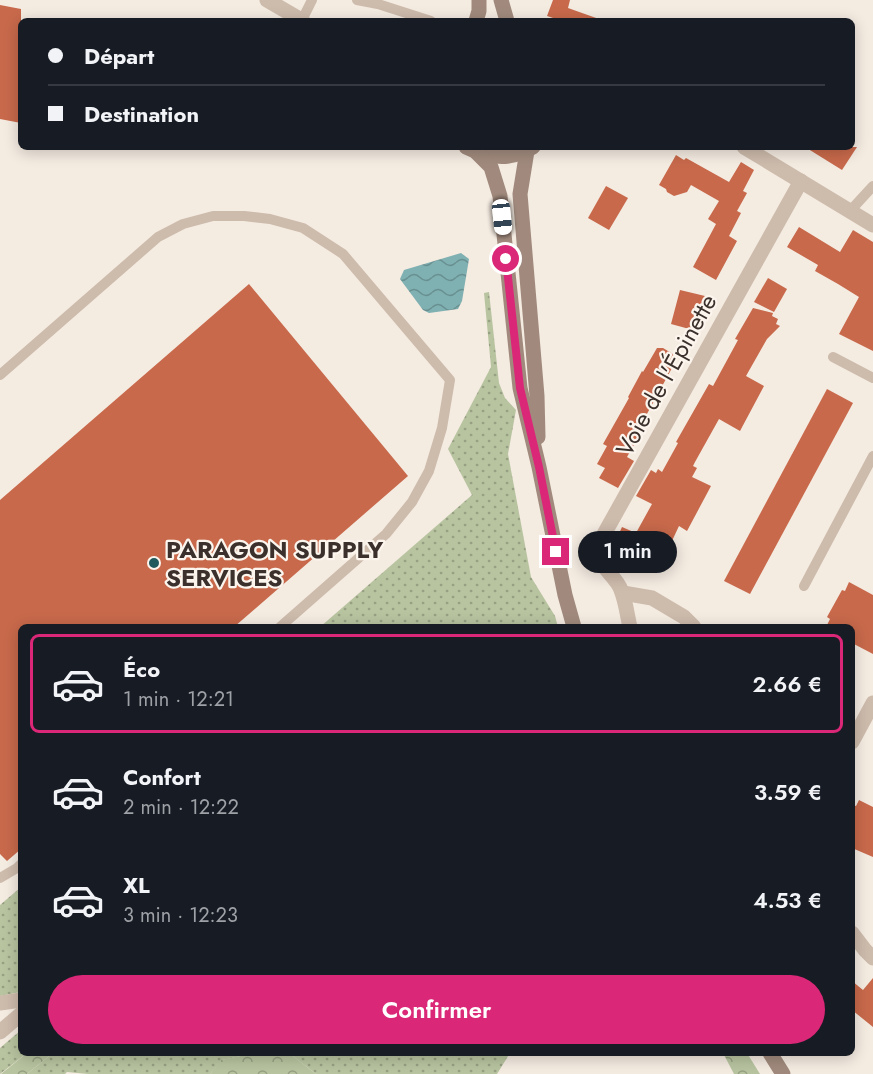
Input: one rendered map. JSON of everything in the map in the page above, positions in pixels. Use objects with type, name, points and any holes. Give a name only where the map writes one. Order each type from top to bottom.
[{"type":"main road","points":[[477,18],[479,0]]},
{"type":"main road","points":[[501,0],[506,18]]},
{"type":"main road","points":[[472,150],[487,156],[507,157],[527,150]]},
{"type":"main road","points":[[472,150],[491,167],[500,196],[520,388],[573,624]]},
{"type":"main road","points":[[530,150],[520,194],[537,396],[539,467]]},
{"type":"main road","points":[[772,1056],[783,1074]]},
{"type":"street","points":[[267,0],[299,18]]},
{"type":"street","points":[[749,150],[873,225]]},
{"type":"street","name":"Voie de l'Épinette","points":[[623,593],[600,559],[603,536],[801,181]]},
{"type":"street","points":[[629,624],[623,593],[652,598],[684,617],[691,624]]},
{"type":"street","points":[[855,736],[873,703]]},
{"type":"street","points":[[855,937],[873,958]]},
{"type":"street","points":[[0,1003],[18,1000]]},
{"type":"street","points":[[0,1032],[18,1017]]},
{"type":"lane","points":[[304,18],[312,0]]},
{"type":"lane","points":[[357,0],[422,18]]},
{"type":"lane","points":[[850,211],[873,186]]},
{"type":"lane","points":[[0,375],[158,237],[183,224],[213,216],[270,219],[303,228],[343,254],[450,380],[442,428],[429,471],[412,502],[386,534],[283,624]]},
{"type":"lane","points":[[833,357],[873,378]]},
{"type":"lane","points":[[804,586],[873,456]]},
{"type":"lane","points":[[0,878],[18,867]]},
{"type":"green space","points":[[489,292],[499,383],[505,398],[516,410],[508,454],[531,577],[555,616],[557,624],[323,624],[472,495],[448,449],[491,367],[484,293]]},
{"type":"green space","points":[[18,890],[18,993],[0,996],[0,905]]},
{"type":"green space","points":[[18,1033],[18,1056],[23,1056],[0,1074],[0,1048]]},
{"type":"green space","points":[[23,1056],[49,1056],[27,1074],[1,1074]]},
{"type":"green space","points":[[49,1056],[241,1056],[222,1060],[210,1074],[67,1072],[65,1074],[27,1074]]},
{"type":"green space","points":[[240,1056],[293,1056],[316,1074],[210,1074],[221,1060]]},
{"type":"green space","points":[[293,1056],[508,1056],[497,1074],[316,1074]]},
{"type":"green space","points":[[725,1056],[749,1056],[760,1074],[734,1074]]},
{"type":"water","points":[[461,253],[469,259],[462,301],[458,309],[429,313],[423,310],[400,279],[404,270]]},
{"type":"building","points":[[553,0],[570,0],[568,8],[596,18],[553,18],[547,16]]},
{"type":"building","points":[[0,5],[21,9],[21,18],[18,18],[18,122],[0,119]]},
{"type":"building","points":[[857,147],[842,170],[810,150],[855,150]]},
{"type":"building","points":[[676,155],[684,160],[686,158],[729,182],[741,162],[754,170],[743,191],[747,193],[737,211],[741,213],[729,236],[737,241],[716,280],[693,267],[716,224],[708,219],[719,201],[691,185],[687,192],[674,196],[659,185]]},
{"type":"building","points":[[606,186],[628,198],[609,230],[588,218]]},
{"type":"building","points":[[799,227],[840,252],[853,230],[873,242],[873,351],[839,334],[859,297],[815,271],[818,265],[787,247]]},
{"type":"building","points":[[768,278],[787,289],[774,312],[754,302]]},
{"type":"building","name":"PARAGON SUPPLY SERVICES","points":[[249,284],[408,476],[237,624],[18,624],[18,852],[7,861],[0,854],[0,500]]},
{"type":"building","points":[[680,290],[705,296],[693,330],[671,324]]},
{"type":"building","points":[[753,308],[773,313],[772,316],[778,319],[776,324],[780,326],[767,339],[746,376],[764,386],[740,431],[719,419],[695,462],[693,466],[697,468],[692,477],[711,486],[687,531],[679,526],[663,560],[638,549],[634,557],[628,554],[623,566],[612,561],[609,555],[622,527],[636,533],[652,504],[636,496],[651,470],[656,473],[658,469],[662,472],[709,384],[713,386],[738,340],[735,339]]},
{"type":"building","points":[[657,348],[663,348],[678,357],[636,434],[639,436],[627,457],[634,461],[618,488],[599,478],[605,468],[597,464],[607,446],[603,444]]},
{"type":"building","points":[[827,389],[853,403],[750,594],[724,581]]},
{"type":"building","points":[[849,582],[873,595],[873,654],[855,645],[855,624],[828,624],[830,619],[827,617],[842,590],[845,591]]},
{"type":"building","points":[[859,800],[873,807],[873,857],[855,849],[856,806]]},
{"type":"building","points":[[873,978],[873,1027],[855,1012],[855,983],[863,990]]},
{"type":"place","name":"PARAGON SUPPLY SERVICES","points":[[154,563]]},
{"type":"route","points":[[506,259],[520,388],[556,552]]}]
